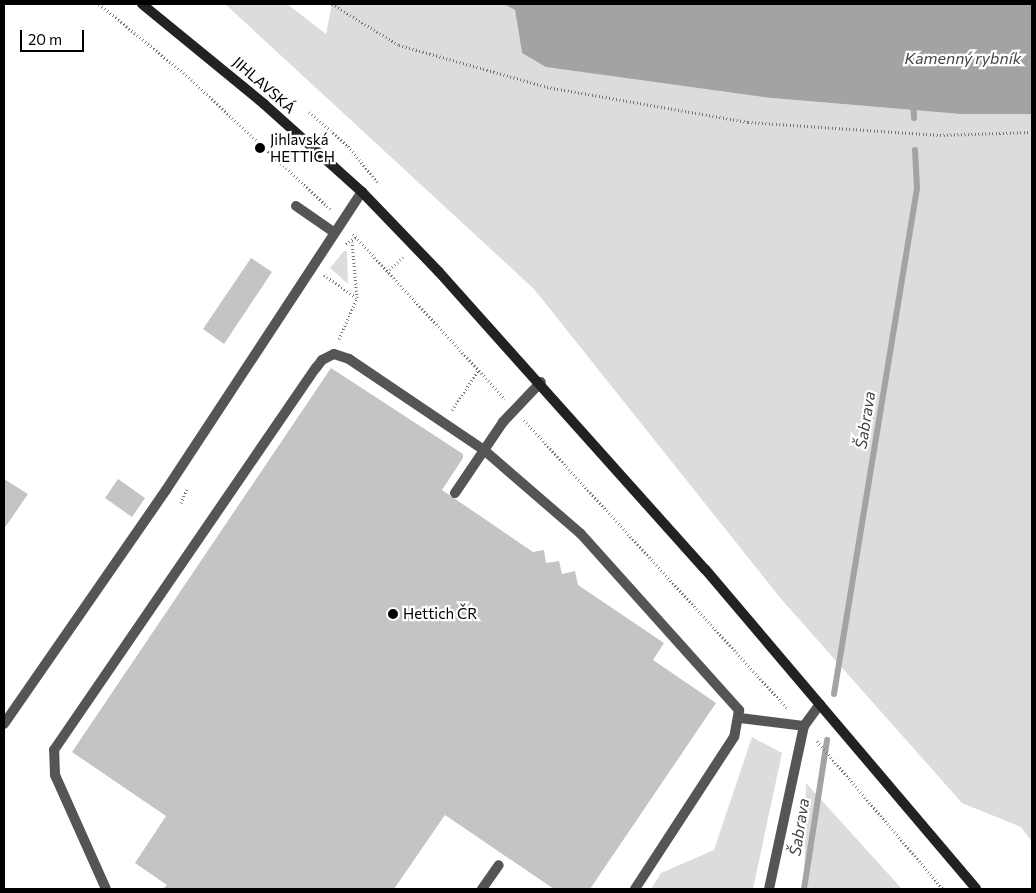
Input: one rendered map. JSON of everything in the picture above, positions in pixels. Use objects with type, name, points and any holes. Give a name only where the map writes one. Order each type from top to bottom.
[{"type":"main road","name":"JIHLAVSKÁ","points":[[142,4],[264,104],[362,192],[541,382],[820,704],[976,889]]},
{"type":"lane","points":[[4,724],[166,490],[362,192]]},
{"type":"lane","points":[[296,206],[335,233]]},
{"type":"lane","points":[[106,889],[55,775],[54,750],[316,368],[322,360],[334,354],[349,359],[484,450],[602,555],[735,703],[740,718],[734,737],[635,889]]},
{"type":"lane","points":[[454,493],[514,409],[541,382]]},
{"type":"lane","points":[[769,889],[804,726],[820,704]]},
{"type":"lane","points":[[740,718],[804,726]]},
{"type":"lane","points":[[482,889],[499,865]]},
{"type":"path","points":[[99,4],[186,75],[314,192],[342,223]]},
{"type":"path","points":[[332,4],[400,45],[546,87],[748,122],[940,136],[1032,132]]},
{"type":"path","points":[[309,112],[348,146],[384,191]]},
{"type":"path","points":[[334,354],[346,318],[357,298],[352,241],[356,237],[804,726],[943,889]]},
{"type":"path","points":[[323,274],[357,298]]},
{"type":"path","points":[[444,424],[478,371]]},
{"type":"shaded area","points":[[225,4],[287,4],[326,34],[332,4],[504,4],[515,10],[522,53],[772,98],[960,114],[1032,114],[1032,842],[1021,827],[962,803],[782,600],[534,289]]},
{"type":"shaded area","points":[[344,251],[347,251],[348,284],[330,268]]},
{"type":"shaded area","points":[[752,737],[782,753],[753,889],[651,889],[661,873],[714,850]]},
{"type":"shaded area","points":[[806,783],[902,889],[804,889]]},
{"type":"water","name":"Kamenný rybník","points":[[504,4],[1032,4],[1032,114],[960,114],[772,98],[546,67],[522,53],[515,10]]},
{"type":"building","points":[[251,258],[272,272],[224,344],[203,329]]},
{"type":"building","name":"Hettich ČR","points":[[331,368],[463,454],[463,458],[442,490],[533,552],[544,550],[546,563],[559,561],[562,574],[575,571],[578,585],[664,643],[653,660],[716,703],[590,889],[554,889],[445,815],[394,889],[163,889],[167,885],[135,863],[166,816],[72,752]]},
{"type":"building","points":[[4,479],[28,494],[4,529]]},
{"type":"building","points":[[118,479],[145,498],[132,517],[105,498]]},
{"type":"waterway","name":"Šabrava","points":[[913,102],[914,118]]},
{"type":"waterway","name":"Šabrava","points":[[834,694],[917,188],[915,150]]},
{"type":"waterway","name":"Šabrava","points":[[804,889],[827,740]]},
{"type":"place","name":"Jihlavská HETTICH","points":[[260,148]]},
{"type":"place","name":"Hettich ČR","points":[[393,614]]}]
